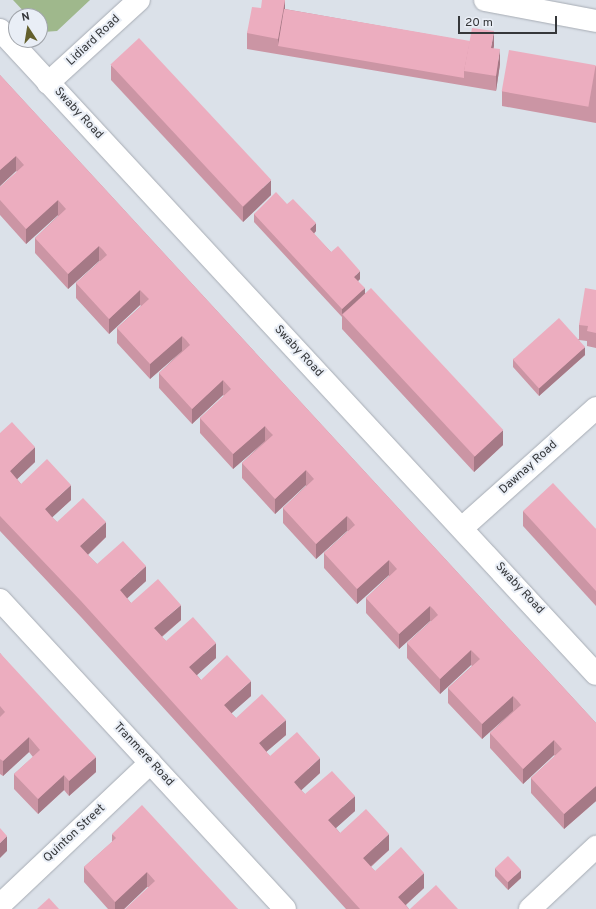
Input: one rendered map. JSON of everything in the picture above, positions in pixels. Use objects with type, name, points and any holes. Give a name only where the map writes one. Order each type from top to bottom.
[{"type":"street","name":"Lidiard Road","points":[[48,83],[139,0]]},
{"type":"street","points":[[485,0],[596,20]]},
{"type":"street","name":"Swaby Road","points":[[0,30],[596,674]]},
{"type":"street","name":"Dawnay Road","points":[[462,528],[596,408]]},
{"type":"street","name":"Tranmere Road","points":[[0,600],[285,909]]},
{"type":"street","name":"Quinton Street","points":[[0,905],[150,764]]},
{"type":"street","points":[[530,909],[596,847]]},
{"type":"green space","points":[[13,0],[90,0],[57,31],[48,32],[48,8],[20,8]]},
{"type":"building","points":[[262,0],[285,0],[278,39],[247,33],[252,7],[261,8]]},
{"type":"building","points":[[284,9],[470,41],[464,78],[278,46]]},
{"type":"building","points":[[472,28],[494,31],[491,48],[500,49],[496,76],[464,71]]},
{"type":"building","points":[[139,38],[271,180],[243,206],[110,65]]},
{"type":"building","points":[[509,50],[596,65],[588,107],[502,91]]},
{"type":"building","points":[[0,75],[596,723],[596,786],[564,814],[531,778],[562,749],[554,740],[523,769],[490,733],[521,705],[517,700],[513,696],[482,724],[448,688],[480,659],[471,650],[440,679],[407,643],[438,615],[434,610],[430,606],[399,634],[366,598],[397,569],[389,560],[357,589],[324,553],[355,525],[351,520],[347,516],[316,544],[283,508],[314,479],[306,470],[275,499],[242,463],[273,435],[265,426],[233,454],[200,418],[231,389],[223,380],[192,409],[159,373],[190,345],[186,340],[182,336],[150,364],[117,328],[149,299],[140,290],[109,319],[76,283],[107,255],[103,250],[99,246],[68,274],[35,238],[66,209],[58,200],[26,229],[0,200],[0,187],[24,165],[16,156],[0,170]]},
{"type":"building","points":[[276,192],[287,204],[293,199],[316,223],[310,229],[331,252],[338,246],[360,271],[354,277],[365,288],[342,309],[254,214]]},
{"type":"building","points":[[371,288],[503,430],[475,456],[342,315]]},
{"type":"building","points":[[585,288],[596,290],[596,333],[587,331],[588,326],[579,325]]},
{"type":"building","points":[[559,318],[585,347],[539,388],[513,359]]},
{"type":"building","points":[[12,422],[35,447],[10,471],[21,484],[47,459],[71,485],[45,509],[51,516],[57,522],[83,498],[106,522],[80,546],[91,558],[97,564],[123,541],[146,566],[120,590],[131,603],[158,579],[181,605],[154,628],[166,641],[193,617],[216,643],[189,667],[201,680],[227,655],[251,681],[224,705],[236,718],[262,694],[286,720],[259,743],[270,756],[297,732],[320,758],[294,782],[299,788],[305,794],[332,771],[355,796],[328,820],[340,833],[366,809],[389,834],[363,858],[375,871],[401,847],[424,873],[398,897],[409,909],[360,909],[81,601],[0,516],[0,433]]},
{"type":"building","points":[[553,483],[596,529],[596,591],[523,511]]},
{"type":"building","points":[[0,653],[96,757],[69,781],[64,775],[38,799],[14,774],[40,750],[29,737],[3,761],[0,759],[0,717],[5,712],[0,706]]},
{"type":"building","points":[[142,805],[238,909],[125,909],[155,881],[147,872],[115,902],[84,867],[116,838],[112,834]]},
{"type":"building","points":[[0,828],[7,836],[0,843]]},
{"type":"building","points":[[508,856],[521,870],[508,882],[495,868]]},
{"type":"building","points":[[436,885],[458,909],[410,909]]},
{"type":"building","points":[[49,898],[59,909],[37,909]]}]
